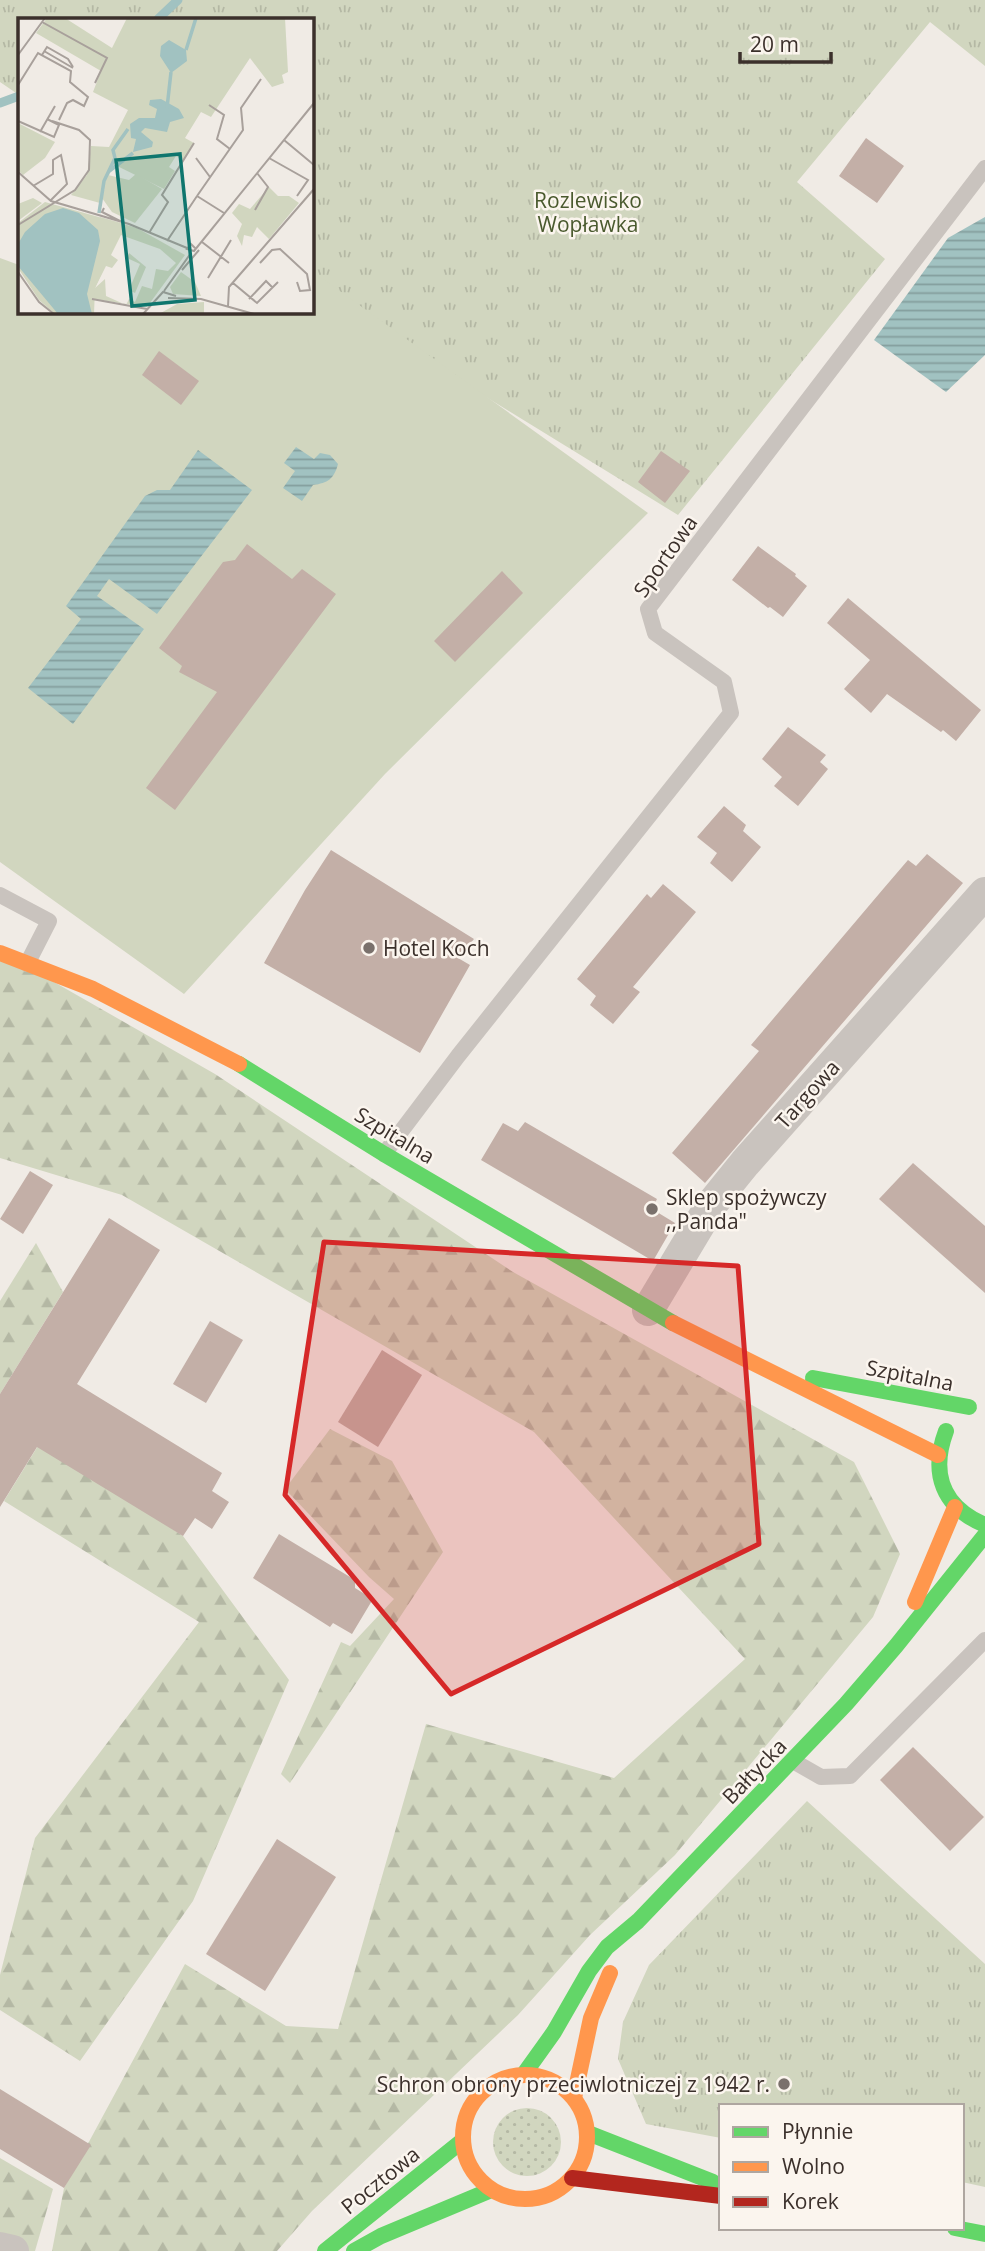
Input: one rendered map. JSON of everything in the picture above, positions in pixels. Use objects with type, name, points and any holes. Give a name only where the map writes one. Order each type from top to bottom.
[{"type":"main road","name":"Szpitalna","points":[[0,953],[93,989],[254,1070],[384,1154],[648,1310],[705,1341],[938,1455]]},
{"type":"main road","name":"Szpitalna","points":[[760,1368],[969,1407]]},
{"type":"main road","points":[[985,1400],[957,1416],[948,1427],[938,1455],[941,1483],[955,1507],[985,1525]]},
{"type":"main road","name":"Bałtycka","points":[[896,1646],[955,1507]]},
{"type":"main road","name":"Bałtycka","points":[[524,2074],[554,2032],[589,1971],[607,1947],[638,1921],[846,1704],[985,1535]]},
{"type":"main road","name":"Bałtycka","points":[[574,2098],[584,2042],[601,1989],[638,1921]]},
{"type":"main road","points":[[524,2074],[543,2077],[560,2085],[574,2098],[586,2121],[587,2149],[572,2178],[555,2192],[534,2199],[504,2196],[491,2190],[471,2169],[462,2141],[463,2124],[478,2095],[491,2084],[506,2077],[524,2074]]},
{"type":"main road","points":[[588,2133],[719,2184]]},
{"type":"main road","name":"Pocztowa","points":[[325,2251],[462,2141]]},
{"type":"main road","points":[[572,2178],[719,2196]]},
{"type":"main road","name":"Pocztowa","points":[[354,2251],[382,2236],[491,2190]]},
{"type":"main road","points":[[964,2230],[985,2234]]},
{"type":"street","name":"Targowa","points":[[648,1310],[711,1205],[745,1163],[985,894]]},
{"type":"street","points":[[0,2248],[12,2251]]},
{"type":"lane","name":"Sportowa","points":[[384,1154],[475,1034],[732,713],[724,682],[655,633],[648,608],[985,168]]},
{"type":"lane","points":[[0,895],[49,921],[27,964]]},
{"type":"lane","points":[[792,1760],[821,1777],[849,1776],[985,1640]]},
{"type":"highlighted area","points":[[324,1242],[738,1266],[759,1544],[451,1694],[285,1495]]},
{"type":"green space","name":"Rozlewisko Wopławka","points":[[0,0],[985,0],[985,66],[930,22],[797,182],[885,259],[678,515],[313,291],[313,18],[18,18],[18,94],[0,82]]},
{"type":"green space","points":[[0,258],[18,265],[18,313],[313,313],[313,272],[648,513],[385,774],[184,994],[0,862]]},
{"type":"green space","points":[[0,953],[215,1074],[513,1272],[854,1462],[900,1554],[873,1617],[675,1855],[590,1935],[518,2015],[312,2211],[277,2251],[52,2251],[64,2188],[185,1964],[286,2026],[338,2029],[426,1724],[614,1778],[745,1659],[534,1432],[122,1195],[0,1158]]},
{"type":"green space","points":[[36,1243],[63,1292],[0,1394],[0,1301]]},
{"type":"green space","points":[[330,1429],[392,1461],[443,1552],[290,1783],[281,1774],[341,1642],[350,1646],[394,1599],[369,1577],[285,1489]]},
{"type":"green space","points":[[41,1441],[183,1536],[289,1680],[193,1901],[80,2061],[0,2010],[0,1975],[35,1838],[199,1622],[4,1501]]},
{"type":"green space","points":[[807,1801],[985,1964],[985,2187],[964,2182],[964,2104],[719,2104],[719,2138],[646,2124],[618,2059],[623,2022],[649,1965]]},
{"type":"green space","points":[[527,2108],[540,2111],[551,2118],[558,2129],[561,2142],[558,2155],[551,2166],[540,2173],[527,2176],[514,2173],[503,2166],[496,2155],[493,2142],[496,2129],[503,2118],[514,2111]]},
{"type":"green space","points":[[0,2158],[53,2189],[35,2251],[14,2251],[0,2247]]},
{"type":"water","points":[[985,217],[985,355],[946,392],[874,340],[948,238]]},
{"type":"water","points":[[296,447],[314,459],[320,453],[330,455],[338,464],[332,477],[313,485],[302,501],[283,488],[295,471],[284,463]]},
{"type":"water","points":[[198,450],[252,490],[157,614],[109,579],[97,596],[144,629],[73,724],[28,688],[81,619],[66,606],[145,496],[157,490],[170,490]]},
{"type":"building","points":[[866,138],[904,166],[877,203],[839,176]]},
{"type":"building","points":[[159,351],[199,381],[181,405],[142,375]]},
{"type":"building","points":[[661,451],[690,471],[665,503],[638,482]]},
{"type":"building","points":[[247,544],[292,579],[302,569],[336,594],[175,810],[146,788],[217,692],[179,672],[182,666],[159,648],[223,562],[235,560]]},
{"type":"building","points":[[758,546],[796,574],[807,586],[783,617],[732,580]]},
{"type":"building","points":[[502,571],[523,593],[455,662],[434,641]]},
{"type":"building","points":[[848,598],[981,710],[956,741],[887,694],[871,713],[844,689],[870,660],[827,623]]},
{"type":"building","points":[[788,727],[826,755],[820,762],[828,769],[798,806],[774,786],[782,777],[762,759]]},
{"type":"building","points":[[724,806],[746,825],[743,831],[761,847],[732,882],[710,863],[717,853],[697,837]]},
{"type":"building","name":"Hotel Koch","points":[[331,850],[474,939],[458,958],[470,965],[420,1053],[264,963]]},
{"type":"building","points":[[927,854],[963,883],[705,1183],[672,1153],[759,1051],[751,1045],[884,888],[908,860],[916,866]]},
{"type":"building","points":[[663,884],[696,912],[633,987],[640,992],[613,1024],[590,1005],[596,996],[577,979],[647,894],[651,898]]},
{"type":"building","points":[[525,1122],[657,1199],[652,1209],[675,1223],[653,1261],[481,1160],[503,1123],[518,1131]]},
{"type":"building","points":[[913,1163],[985,1226],[985,1293],[879,1199]]},
{"type":"building","points":[[30,1171],[53,1185],[23,1234],[0,1219]]},
{"type":"building","points":[[109,1218],[160,1250],[77,1384],[222,1473],[212,1491],[229,1502],[212,1529],[195,1518],[183,1536],[37,1447],[0,1507],[0,1394]]},
{"type":"building","points":[[210,1321],[243,1340],[206,1403],[173,1384]]},
{"type":"building","points":[[382,1350],[422,1375],[378,1447],[338,1422]]},
{"type":"building","points":[[279,1534],[355,1580],[355,1588],[373,1599],[352,1634],[333,1623],[330,1627],[253,1578]]},
{"type":"building","points":[[913,1747],[984,1817],[950,1851],[880,1780]]},
{"type":"building","points":[[277,1839],[336,1877],[265,1991],[206,1954]]},
{"type":"building","points":[[0,2089],[91,2145],[64,2188],[0,2149]]},
{"type":"waterway","points":[[159,18],[178,0]]},
{"type":"waterway","points":[[0,103],[18,96]]},
{"type":"traffic: fast","points":[[239,1064],[384,1154],[673,1323]]},
{"type":"traffic: fast","points":[[813,1378],[969,1407]]},
{"type":"traffic: fast","points":[[946,1431],[939,1461],[944,1487],[959,1509],[985,1525]]},
{"type":"traffic: fast","points":[[524,2074],[554,2032],[589,1971],[607,1947],[638,1921],[846,1704],[985,1535]]},
{"type":"traffic: fast","points":[[588,2133],[713,2182]]},
{"type":"traffic: fast","points":[[325,2251],[462,2141]]},
{"type":"traffic: fast","points":[[354,2251],[381,2236],[491,2190]]},
{"type":"traffic: fast","points":[[964,2230],[985,2234]]},
{"type":"traffic: slow","points":[[0,953],[93,989],[239,1064]]},
{"type":"traffic: slow","points":[[673,1323],[938,1455]]},
{"type":"traffic: slow","points":[[915,1602],[955,1507]]},
{"type":"traffic: slow","points":[[574,2098],[591,2018],[610,1973]]},
{"type":"traffic: slow","points":[[525,2075],[549,2079],[569,2093],[583,2113],[587,2137],[583,2161],[569,2181],[549,2195],[525,2199],[501,2195],[481,2181],[467,2161],[463,2137],[467,2113],[481,2093],[501,2079],[525,2075]]},
{"type":"traffic: jam","points":[[572,2178],[719,2196]]},
{"type":"place","name":"Hotel Koch","points":[[369,948]]},
{"type":"place","name":"Sklep spożywczy ,,Panda\"","points":[[652,1209]]},
{"type":"place","name":"Schron obrony przeciwlotniczej z 1942 r.","points":[[784,2084]]}]
